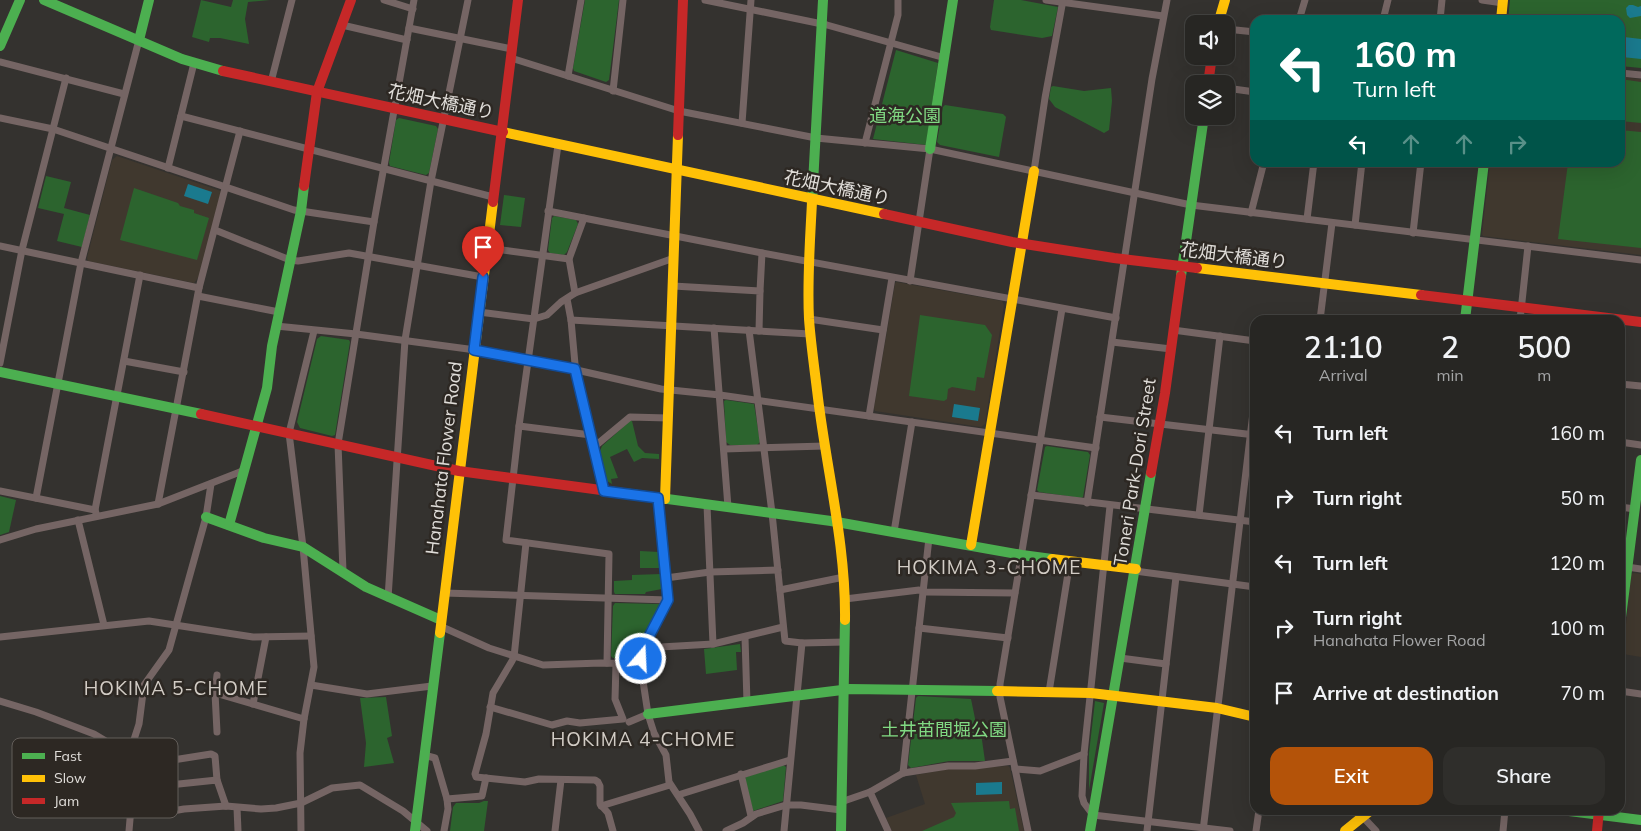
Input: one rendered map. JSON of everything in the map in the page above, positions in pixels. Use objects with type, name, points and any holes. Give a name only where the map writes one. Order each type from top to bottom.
[{"type":"street","points":[[0,46],[20,0]]},
{"type":"street","name":"花畑大橋通り","points":[[44,0],[194,63],[240,76],[1021,244],[1125,260],[1585,315]]},
{"type":"street","points":[[36,498],[81,263],[149,0]]},
{"type":"street","points":[[271,82],[292,0]]},
{"type":"street","points":[[229,525],[268,382],[276,326],[301,211],[317,92],[351,0]]},
{"type":"street","points":[[384,0],[413,9]]},
{"type":"street","points":[[342,571],[338,444],[374,222],[414,0]]},
{"type":"street","points":[[388,598],[405,340],[431,181],[468,0]]},
{"type":"street","name":"Hanahata Flower Road","points":[[415,826],[518,0]]},
{"type":"street","points":[[568,76],[581,0]]},
{"type":"street","points":[[613,90],[623,0]]},
{"type":"street","points":[[683,0],[672,326],[662,498],[668,600],[640,653],[648,714],[654,733],[666,755],[670,785],[678,794],[699,831]]},
{"type":"street","points":[[705,0],[822,25],[945,58]]},
{"type":"street","points":[[742,123],[751,0]]},
{"type":"street","points":[[823,0],[809,262],[809,319],[844,576],[845,642],[841,831]]},
{"type":"street","points":[[865,142],[898,15],[898,0]]},
{"type":"street","points":[[910,281],[953,0]]},
{"type":"street","points":[[1046,0],[1163,16]]},
{"type":"street","points":[[1087,503],[1167,0]]},
{"type":"street","points":[[1221,15],[1225,0]]},
{"type":"street","points":[[1300,15],[1305,0]]},
{"type":"street","points":[[1384,15],[1388,0]]},
{"type":"street","points":[[1440,15],[1442,0]]},
{"type":"street","points":[[1482,0],[1503,1],[1502,15]]},
{"type":"street","points":[[970,546],[1062,1]]},
{"type":"street","points":[[342,25],[407,40]]},
{"type":"street","points":[[409,28],[460,38],[512,54],[568,76],[679,111],[816,138],[930,149],[1191,205],[1641,260]]},
{"type":"street","points":[[1235,30],[1250,31]]},
{"type":"street","points":[[0,62],[124,94]]},
{"type":"street","points":[[168,168],[194,63]]},
{"type":"street","points":[[1625,73],[1641,75]]},
{"type":"street","points":[[0,363],[22,250],[66,78]]},
{"type":"street","points":[[1235,89],[1250,91]]},
{"type":"street","points":[[181,116],[493,197]]},
{"type":"street","points":[[0,118],[53,129],[301,211],[374,222]]},
{"type":"street","name":"Toneri Park-Dori Street","points":[[1090,831],[1160,424],[1203,125]]},
{"type":"street","points":[[158,504],[198,292],[240,131]]},
{"type":"street","points":[[558,145],[519,426],[506,540],[609,554],[608,663]]},
{"type":"street","points":[[1251,213],[1263,167]]},
{"type":"street","points":[[1307,220],[1313,167]]},
{"type":"street","points":[[1355,225],[1361,167]]},
{"type":"street","points":[[1413,233],[1420,167]]},
{"type":"street","points":[[1466,315],[1483,167]]},
{"type":"street","points":[[548,211],[892,278],[1116,318]]},
{"type":"street","points":[[575,293],[568,259],[584,218]]},
{"type":"street","points":[[1321,315],[1332,223]]},
{"type":"street","points":[[215,230],[290,260],[298,261],[349,253],[483,277]]},
{"type":"street","points":[[0,246],[140,275],[198,292],[279,312]]},
{"type":"street","points":[[1520,315],[1528,246]]},
{"type":"street","points":[[487,248],[568,259]]},
{"type":"street","points":[[759,331],[762,253]]},
{"type":"street","points":[[479,312],[534,319],[547,315],[575,293],[674,258]]},
{"type":"street","points":[[96,513],[140,275]]},
{"type":"street","points":[[869,416],[892,278]]},
{"type":"street","points":[[673,286],[760,291]]},
{"type":"street","points":[[567,299],[571,320],[575,369],[604,491]]},
{"type":"street","points":[[1028,831],[1000,692],[1062,309]]},
{"type":"street","points":[[809,319],[883,330]]},
{"type":"street","points":[[571,320],[810,334]]},
{"type":"street","name":"花畑大橋通り","points":[[1625,320],[1641,322]]},
{"type":"street","points":[[276,326],[356,334],[474,350],[575,369],[661,389],[720,395],[1096,448]]},
{"type":"street","points":[[714,328],[728,508]]},
{"type":"street","points":[[750,330],[785,641],[802,643],[845,642]]},
{"type":"street","points":[[1173,330],[1250,340]]},
{"type":"street","points":[[301,831],[300,753],[304,719],[314,667],[303,547],[289,433],[314,331]]},
{"type":"street","points":[[1199,516],[1220,336]]},
{"type":"street","points":[[1112,342],[1171,349]]},
{"type":"street","points":[[124,361],[184,372]]},
{"type":"street","points":[[0,372],[459,471],[837,522],[1022,555],[1105,564],[1176,577],[1250,586]]},
{"type":"street","points":[[1625,384],[1641,386]]},
{"type":"street","points":[[594,447],[630,417],[668,418]]},
{"type":"street","points":[[1100,417],[1250,435]]},
{"type":"street","points":[[894,532],[912,422]]},
{"type":"street","points":[[519,426],[591,435]]},
{"type":"street","points":[[1625,442],[1641,444]]},
{"type":"street","points":[[724,449],[826,446]]},
{"type":"street","points":[[1203,829],[1232,583],[1250,455]]},
{"type":"street","points":[[1625,557],[1640,481],[1641,460]]},
{"type":"street","points":[[0,540],[78,520],[96,513],[158,504],[244,470]]},
{"type":"street","points":[[135,738],[139,724],[144,684],[169,650],[206,517],[211,484]]},
{"type":"street","points":[[0,491],[96,513]]},
{"type":"street","points":[[1031,495],[1250,521]]},
{"type":"street","points":[[707,505],[714,644]]},
{"type":"street","points":[[1110,506],[1084,754],[1082,796],[1084,803],[1093,815],[1230,831]]},
{"type":"street","points":[[1625,508],[1635,509]]},
{"type":"street","points":[[206,517],[264,538],[303,547],[366,587],[489,648],[514,657],[552,666],[608,663],[641,664]]},
{"type":"street","points":[[78,520],[104,625]]},
{"type":"street","points":[[903,773],[929,538]]},
{"type":"street","points":[[526,543],[514,657],[493,693],[486,734],[475,774],[476,777],[526,782],[538,779],[561,780],[565,778],[586,779],[598,782],[601,806],[608,814],[613,831]]},
{"type":"street","points":[[1048,692],[1070,561]]},
{"type":"street","points":[[1625,567],[1641,569]]},
{"type":"street","points":[[666,578],[710,572],[778,570]]},
{"type":"street","points":[[780,590],[844,576]]},
{"type":"street","points":[[1147,831],[1176,577]]},
{"type":"street","points":[[845,599],[923,590],[1015,592]]},
{"type":"street","points":[[444,593],[668,600]]},
{"type":"street","points":[[0,637],[149,621],[253,637],[311,636]]},
{"type":"street","points":[[643,648],[714,644],[783,627]]},
{"type":"street","points":[[919,628],[1008,638]]},
{"type":"street","points":[[252,704],[266,637]]},
{"type":"street","points":[[744,637],[747,703]]},
{"type":"street","points":[[784,831],[802,643]]},
{"type":"street","points":[[1120,658],[1166,664]]},
{"type":"street","points":[[490,707],[552,725],[567,721],[580,723],[623,719],[615,699],[616,664]]},
{"type":"street","points":[[216,732],[215,693],[217,675]]},
{"type":"street","points":[[311,685],[367,694],[432,686]]},
{"type":"street","points":[[629,722],[648,714],[850,689],[1091,693],[1217,708],[1250,715]]},
{"type":"street","points":[[1625,692],[1641,694]]},
{"type":"street","points":[[215,693],[304,719]]},
{"type":"street","points":[[0,701],[36,712],[100,738]]},
{"type":"street","points":[[178,759],[211,754],[215,756],[218,780],[226,806]]},
{"type":"street","points":[[726,831],[743,823],[751,816],[786,805],[841,806],[903,773],[948,766],[1014,765],[1040,771],[1084,754]]},
{"type":"street","points":[[424,755],[435,758],[447,799],[448,809],[444,831]]},
{"type":"street","points":[[678,794],[790,760]]},
{"type":"street","points":[[741,774],[751,816]]},
{"type":"street","points":[[447,799],[482,796],[486,778]]},
{"type":"street","points":[[178,786],[218,780]]},
{"type":"street","points":[[555,831],[561,780]]},
{"type":"street","points":[[178,810],[226,806],[237,808],[276,808],[300,803],[332,788],[360,785],[403,811],[415,826],[427,831]]},
{"type":"street","points":[[601,806],[670,785]]},
{"type":"street","points":[[870,792],[888,831]]},
{"type":"street","points":[[237,808],[238,831]]},
{"type":"street","points":[[1256,831],[1258,815]]},
{"type":"street","points":[[1345,831],[1361,815]]},
{"type":"street","points":[[1366,815],[1376,831]]},
{"type":"street","points":[[1503,831],[1505,815]]},
{"type":"street","points":[[1597,831],[1599,815]]},
{"type":"street","points":[[1615,815],[1641,820]]},
{"type":"street","points":[[129,831],[130,818]]},
{"type":"shaded area","points":[[1625,77],[1641,79],[1641,255],[1483,236],[1490,167],[1625,167]]},
{"type":"shaded area","points":[[117,156],[221,191],[200,275],[194,283],[88,261],[87,258],[112,160]]},
{"type":"shaded area","points":[[896,282],[1002,301],[1004,305],[985,424],[981,427],[875,411]]},
{"type":"shaded area","points":[[1631,574],[1641,574],[1641,657],[1625,654],[1625,634]]},
{"type":"shaded area","points":[[1008,766],[1024,831],[892,831],[886,818],[925,804],[916,775],[948,769]]},
{"type":"green space","points":[[201,0],[231,7],[233,0],[270,0],[248,2],[245,19],[249,44],[220,38],[210,38],[209,42],[192,37]]},
{"type":"green space","points":[[585,0],[619,0],[609,80],[606,82],[574,71],[573,68]]},
{"type":"green space","points":[[994,0],[1021,0],[1058,7],[1052,36],[1042,38],[991,30]]},
{"type":"green space","points":[[1510,0],[1641,0],[1641,68],[1625,66],[1625,15],[1508,15]]},
{"type":"green space","name":"道海公園","points":[[896,50],[938,63],[926,145],[873,139]]},
{"type":"green space","points":[[1625,80],[1641,82],[1641,123],[1625,121]]},
{"type":"green space","points":[[1051,87],[1084,91],[1111,88],[1112,101],[1109,130],[1104,133],[1055,107],[1049,99]]},
{"type":"green space","points":[[945,105],[1003,114],[1006,117],[999,157],[940,145],[937,142],[943,107]]},
{"type":"green space","points":[[399,118],[436,126],[438,129],[429,173],[426,175],[390,166],[396,120]]},
{"type":"green space","points":[[1625,130],[1641,132],[1641,248],[1558,239],[1567,167],[1625,167]]},
{"type":"green space","points":[[46,176],[71,182],[64,208],[90,215],[82,247],[57,241],[64,214],[38,208]]},
{"type":"green space","points":[[134,188],[178,203],[180,206],[194,210],[194,213],[209,218],[197,260],[120,240]]},
{"type":"green space","points":[[504,195],[525,198],[521,227],[500,225]]},
{"type":"green space","points":[[554,216],[576,220],[578,224],[564,255],[550,253],[548,250],[552,218]]},
{"type":"green space","points":[[920,315],[985,325],[992,335],[984,378],[977,377],[975,391],[952,387],[948,389],[947,399],[944,401],[909,396]]},
{"type":"green space","points":[[321,336],[349,340],[350,342],[335,435],[332,436],[300,428],[297,422],[317,339]]},
{"type":"green space","points":[[724,401],[754,404],[760,442],[757,445],[730,445],[726,442]]},
{"type":"green space","points":[[632,421],[638,446],[645,453],[659,454],[659,459],[642,458],[634,462],[627,449],[610,457],[618,478],[611,479],[612,484],[607,481],[600,451],[602,446]]},
{"type":"green space","points":[[1045,447],[1088,452],[1090,455],[1083,497],[1039,492],[1037,490]]},
{"type":"green space","points":[[0,496],[16,500],[9,532],[0,535]]},
{"type":"green space","points":[[640,551],[659,552],[659,568],[640,568]]},
{"type":"green space","points":[[661,574],[662,589],[646,592],[645,594],[615,594],[614,592],[614,581],[632,580],[632,575]]},
{"type":"green space","points":[[615,603],[659,604],[660,606],[630,659],[613,658],[611,656],[613,606]]},
{"type":"green space","points":[[740,644],[741,652],[736,652],[737,670],[706,674],[704,649]]},
{"type":"green space","name":"土井苗間堀公園","points":[[918,696],[971,699],[978,733],[981,733],[985,761],[949,761],[911,768],[908,765],[916,698]]},
{"type":"green space","points":[[386,697],[392,736],[387,738],[394,763],[364,767],[366,743],[360,698]]},
{"type":"green space","points":[[1095,701],[1104,703],[1089,790],[1089,753]]},
{"type":"green space","points":[[783,765],[786,767],[783,801],[753,811],[746,777]]},
{"type":"green space","points":[[488,801],[484,831],[450,831],[453,807],[456,803],[479,803]]},
{"type":"green space","points":[[1009,801],[1010,809],[1015,808],[1019,831],[922,831],[954,817],[956,813],[951,803]]},
{"type":"water","points":[[1629,5],[1641,6],[1641,16],[1630,18],[1627,15],[1626,8]]},
{"type":"water","points":[[1625,37],[1641,39],[1641,59],[1625,57]]},
{"type":"water","points":[[188,184],[212,192],[208,204],[184,196]]},
{"type":"water","points":[[954,404],[980,408],[978,421],[952,417]]},
{"type":"water","points":[[1002,782],[1002,794],[976,795],[976,783]]},
{"type":"traffic: fast","points":[[0,46],[20,0]]},
{"type":"traffic: fast","points":[[44,0],[182,59],[223,71]]},
{"type":"traffic: fast","points":[[139,40],[149,0]]},
{"type":"traffic: fast","points":[[812,202],[823,0]]},
{"type":"traffic: fast","points":[[930,149],[953,0]]},
{"type":"traffic: fast","points":[[1181,276],[1203,125]]},
{"type":"traffic: fast","points":[[1466,315],[1483,167]]},
{"type":"traffic: fast","points":[[229,525],[267,388],[272,346],[301,211],[304,186]]},
{"type":"traffic: fast","points":[[0,372],[201,414]]},
{"type":"traffic: fast","points":[[1625,586],[1641,460]]},
{"type":"traffic: fast","points":[[1090,831],[1151,473]]},
{"type":"traffic: fast","points":[[623,493],[831,521],[1052,559]]},
{"type":"traffic: fast","points":[[206,517],[264,538],[303,547],[366,587],[441,620]]},
{"type":"traffic: fast","points":[[841,831],[845,620]]},
{"type":"traffic: fast","points":[[415,831],[440,633]]},
{"type":"traffic: fast","points":[[648,714],[850,689],[997,691]]},
{"type":"traffic: fast","points":[[1601,815],[1641,820]]},
{"type":"traffic: slow","points":[[1221,15],[1225,0]]},
{"type":"traffic: slow","points":[[1502,15],[1503,0]]},
{"type":"traffic: slow","points":[[503,132],[884,214]]},
{"type":"traffic: slow","points":[[665,499],[678,135]]},
{"type":"traffic: slow","points":[[971,545],[1034,171]]},
{"type":"traffic: slow","points":[[440,633],[493,202]]},
{"type":"traffic: slow","points":[[812,202],[809,319],[822,426],[839,537],[845,620]]},
{"type":"traffic: slow","points":[[1197,268],[1421,295]]},
{"type":"traffic: slow","points":[[1052,559],[1136,569]]},
{"type":"traffic: slow","points":[[997,691],[1091,693],[1217,708],[1250,716]]},
{"type":"traffic: slow","points":[[1345,831],[1365,815]]},
{"type":"traffic: jam","points":[[304,186],[317,92],[351,0]]},
{"type":"traffic: jam","points":[[493,202],[518,0]]},
{"type":"traffic: jam","points":[[678,135],[683,0]]},
{"type":"traffic: jam","points":[[1209,75],[1211,65]]},
{"type":"traffic: jam","points":[[223,71],[503,132]]},
{"type":"traffic: jam","points":[[884,214],[1012,242],[1114,258],[1197,268]]},
{"type":"traffic: jam","points":[[1151,473],[1165,393],[1181,276]]},
{"type":"traffic: jam","points":[[1421,295],[1584,315]]},
{"type":"traffic: jam","points":[[1625,320],[1641,322]]},
{"type":"traffic: jam","points":[[201,414],[459,471],[623,493]]},
{"type":"traffic: jam","points":[[1597,831],[1599,815]]},
{"type":"district","name":"HOKIMA 3-CHOME","points":[[989,567]]},
{"type":"district","name":"HOKIMA 5-CHOME","points":[[176,688]]},
{"type":"district","name":"HOKIMA 4-CHOME","points":[[643,739]]},
{"type":"route","points":[[483,277],[474,350],[575,369],[604,491],[658,498],[668,600],[640,653],[641,659]]}]
